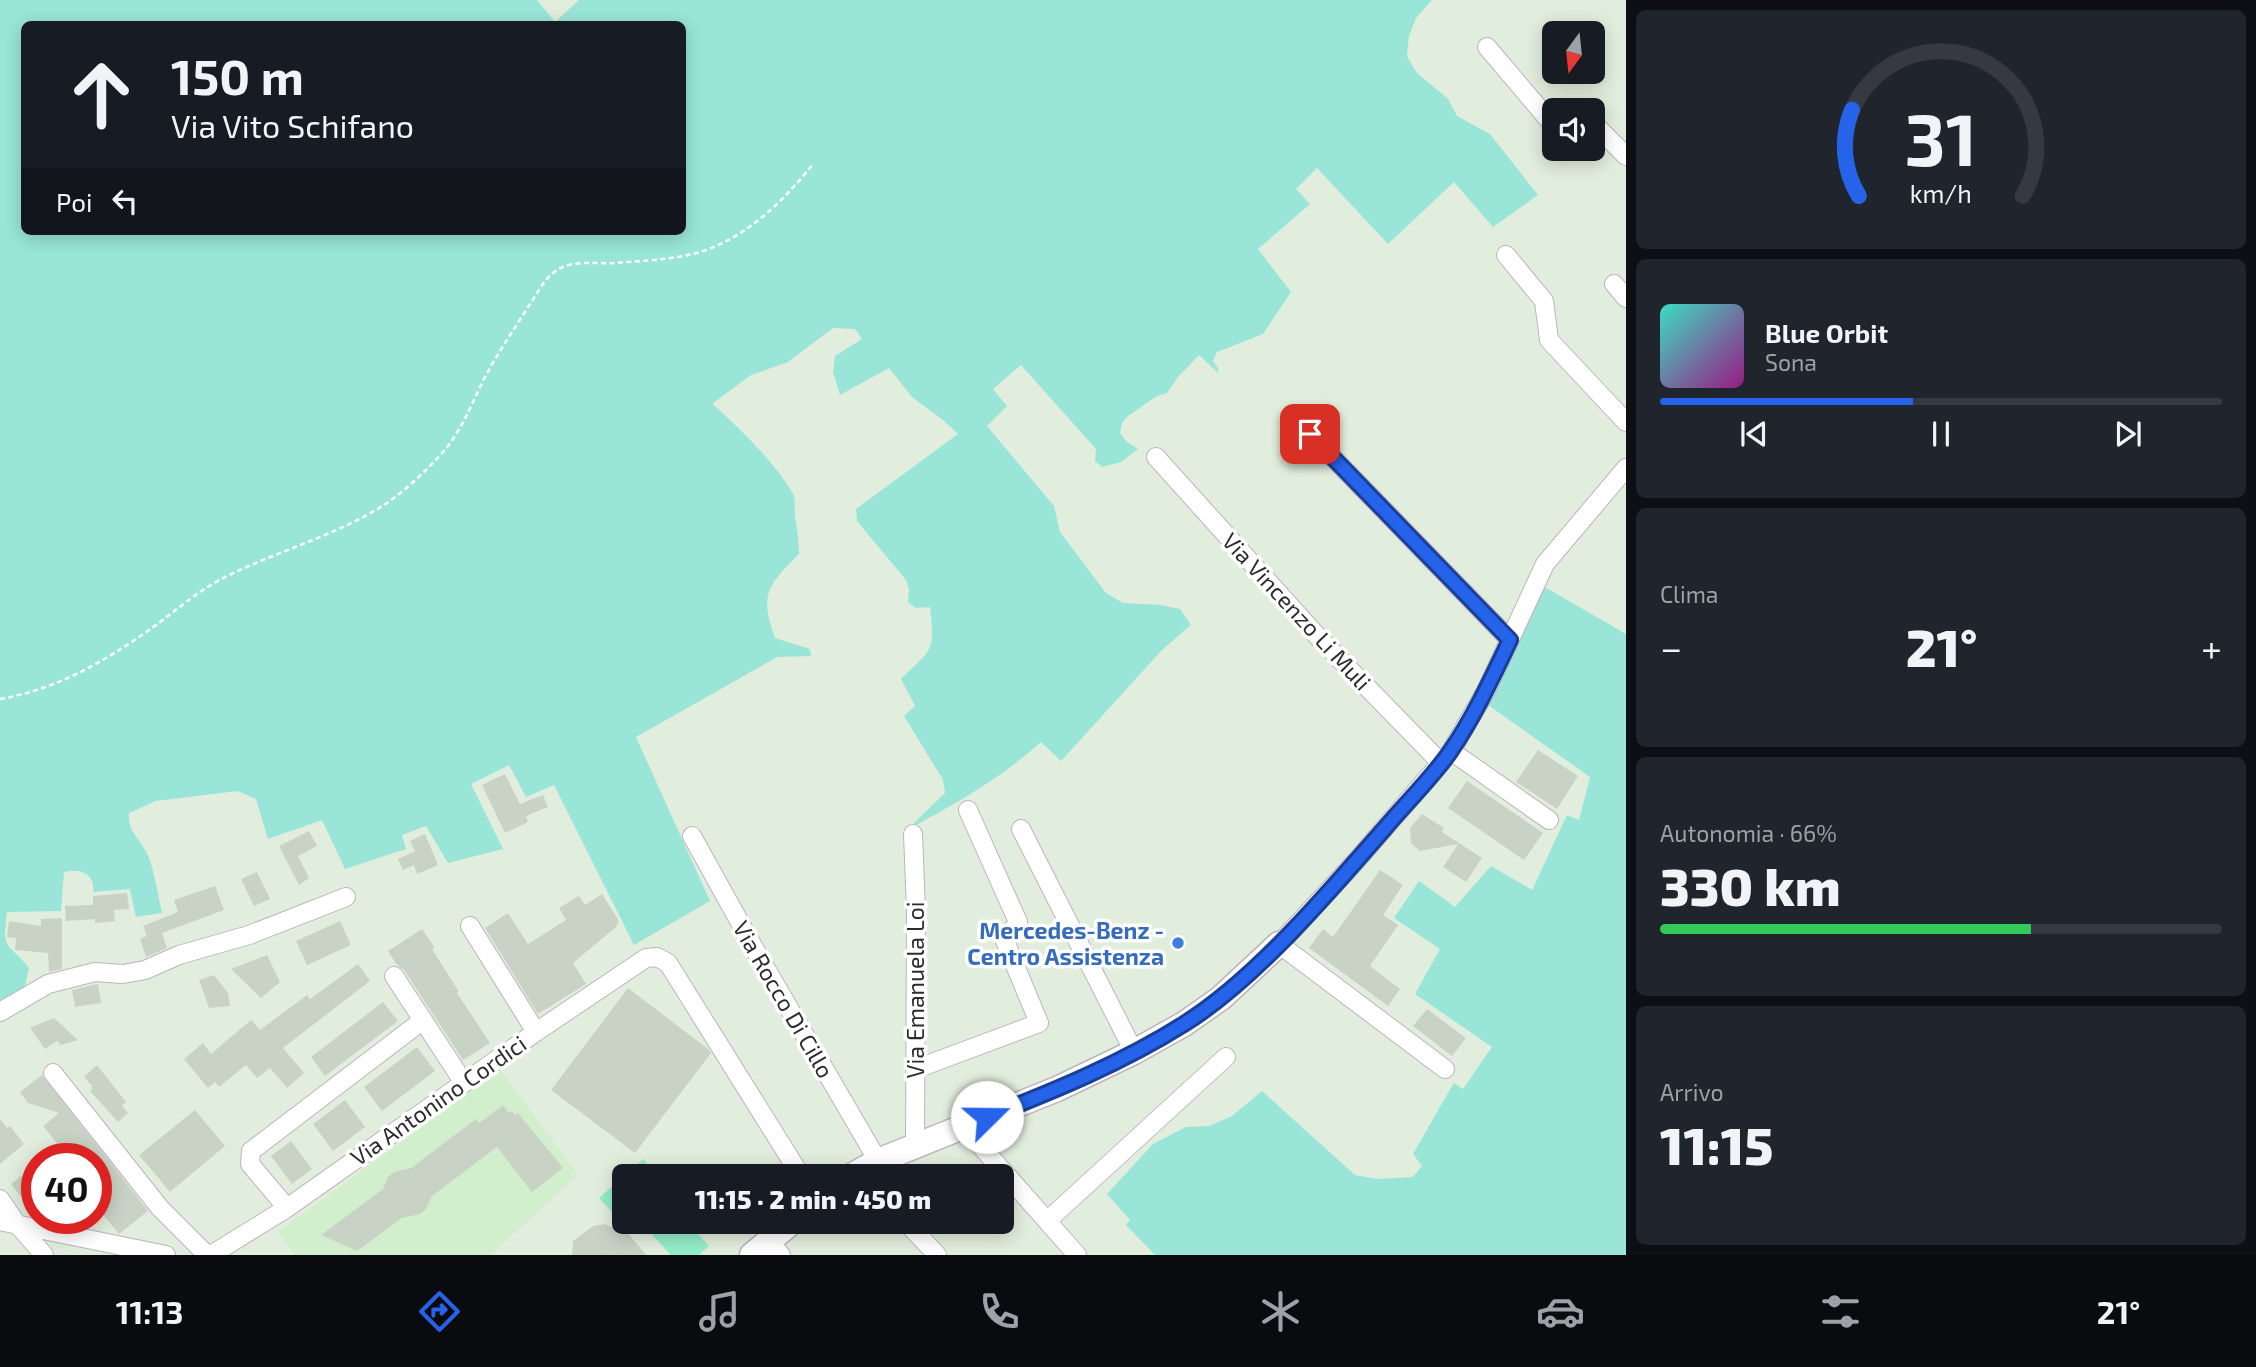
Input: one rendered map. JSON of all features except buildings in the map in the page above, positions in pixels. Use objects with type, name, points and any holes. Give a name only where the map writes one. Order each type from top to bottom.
[{"type":"street","points":[[1487,47],[1542,113]]},
{"type":"street","points":[[1605,135],[1626,156]]},
{"type":"street","points":[[1506,255],[1544,301],[1549,340],[1626,422]]},
{"type":"street","points":[[1614,284],[1626,298]]},
{"type":"street","points":[[1310,434],[1510,640]]},
{"type":"street","name":"Via Vincenzo Li Muli","points":[[1156,457],[1319,638],[1446,757],[1549,820]]},
{"type":"street","points":[[878,1164],[915,1146],[1057,1090],[1184,1024],[1221,998],[1279,944],[1357,860],[1446,757],[1486,691],[1545,564],[1626,468]]},
{"type":"street","points":[[916,1069],[1039,1023],[1005,941],[1018,922],[968,810]]},
{"type":"street","points":[[1021,829],[1134,1052]]},
{"type":"street","name":"Via Emanuela Loi","points":[[913,834],[916,910],[915,1146]]},
{"type":"street","name":"Via Rocco Di Cillo","points":[[692,836],[754,948],[860,1164]]},
{"type":"street","points":[[0,1012],[48,984],[95,972],[123,974],[145,970],[179,955],[249,934],[346,897]]},
{"type":"street","points":[[470,926],[536,1032]]},
{"type":"street","points":[[1279,944],[1445,1069]]},
{"type":"street","name":"Via Antonino Cordici","points":[[209,1255],[287,1208],[536,1032],[646,958],[657,957],[668,962],[794,1164]]},
{"type":"street","points":[[394,976],[464,1083]]},
{"type":"street","points":[[287,1208],[250,1164],[251,1151],[423,1020]]},
{"type":"street","points":[[1047,1221],[1226,1057]]},
{"type":"street","points":[[53,1073],[160,1208],[209,1255]]},
{"type":"street","points":[[964,1127],[1077,1255]]},
{"type":"street","points":[[0,1199],[8,1223],[44,1255]]},
{"type":"street","points":[[8,1223],[166,1255]]},
{"type":"street","points":[[767,1250],[781,1234]]},
{"type":"street","points":[[917,1234],[937,1255]]},
{"type":"path","points":[[0,699],[33,692],[68,680],[140,637],[212,584],[384,505],[444,451],[466,421],[503,346],[555,271],[569,265],[586,263],[668,259],[720,245],[772,210],[813,164]]},
{"type":"shaded area","points":[[0,0],[537,0],[554,21],[21,21],[21,235],[686,235],[686,21],[556,21],[579,0],[1432,0],[1416,18],[1409,36],[1407,56],[1416,72],[1448,99],[1457,116],[1490,134],[1538,195],[1493,227],[1454,182],[1388,244],[1317,168],[1296,189],[1310,204],[1258,249],[1291,292],[1263,334],[1217,352],[1213,361],[1219,374],[1199,355],[1167,393],[1157,396],[1128,416],[1122,423],[1120,433],[1138,449],[1121,462],[1102,467],[1095,461],[1096,449],[1021,365],[993,389],[1007,406],[987,426],[1054,506],[1060,532],[1106,593],[1123,603],[1180,609],[1191,625],[1162,650],[1061,761],[1041,742],[981,787],[916,825],[914,823],[945,793],[943,780],[904,716],[915,706],[901,679],[929,648],[932,633],[930,607],[916,608],[908,602],[909,589],[906,580],[857,521],[856,509],[958,434],[912,397],[889,368],[840,395],[833,372],[835,356],[862,339],[855,329],[833,328],[788,362],[751,375],[712,404],[768,459],[793,494],[799,554],[780,574],[769,591],[768,611],[775,638],[810,649],[811,656],[777,657],[636,737],[710,901],[634,945],[554,785],[526,797],[509,765],[471,784],[503,849],[448,863],[426,826],[402,835],[406,849],[345,869],[322,820],[268,839],[256,799],[238,791],[156,801],[129,813],[129,820],[149,858],[162,913],[136,917],[130,889],[93,892],[92,880],[85,873],[64,872],[61,911],[7,912],[6,940],[29,968],[25,987],[0,1004]]},
{"type":"shaded area","points":[[1541,585],[1626,634],[1626,1255],[1155,1255],[1126,1225],[1130,1220],[1107,1194],[1153,1144],[1186,1127],[1209,1126],[1232,1116],[1262,1091],[1355,1175],[1377,1179],[1413,1177],[1422,1166],[1413,1154],[1454,1083],[1463,1089],[1492,1047],[1415,994],[1440,949],[1394,918],[1419,881],[1455,907],[1491,866],[1532,890],[1567,815],[1579,820],[1590,777],[1488,705]]},
{"type":"shaded area","points":[[500,1069],[578,1175],[491,1255],[295,1255],[278,1232]]},
{"type":"green space","points":[[612,1186],[612,1212],[599,1198]]},
{"type":"green space","points":[[651,1234],[698,1234],[709,1246],[699,1255],[671,1255]]},
{"type":"place","name":"Mercedes-Benz - Centro Assistenza","points":[[1178,943]]},
{"type":"route","points":[[987,1117],[1057,1090],[1134,1052],[1184,1024],[1221,998],[1279,944],[1441,763],[1451,751],[1486,691],[1510,640],[1310,434]]}]
